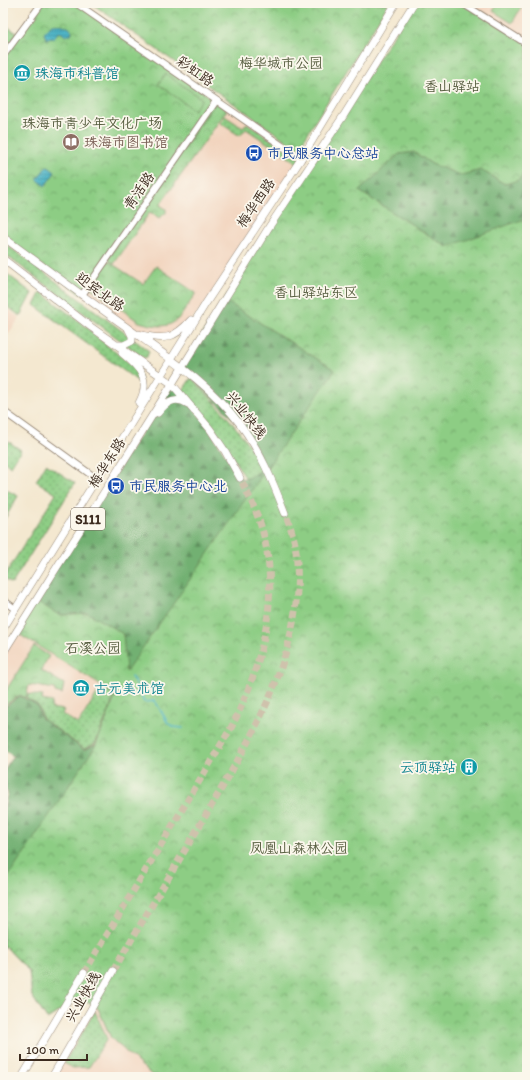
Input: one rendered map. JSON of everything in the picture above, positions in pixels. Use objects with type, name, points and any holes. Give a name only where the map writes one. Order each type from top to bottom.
[{"type":"main road","name":"梅华西路","points":[[160,376],[206,303],[301,159],[396,3]]},
{"type":"main road","name":"梅华西路","points":[[182,367],[269,227],[344,114],[414,3]]},
{"type":"main road","name":"迎宾北路","points":[[3,237],[182,367]]},
{"type":"main road","points":[[3,259],[91,327],[172,384],[216,437],[240,478]]},
{"type":"main road","points":[[129,329],[153,338],[167,338],[182,329],[206,303]]},
{"type":"main road","points":[[91,327],[136,365],[144,380],[143,395],[118,436],[108,462]]},
{"type":"main road","points":[[117,345],[124,345],[132,341],[132,336],[129,329]]},
{"type":"main road","name":"梅华东路","points":[[3,653],[182,367]]},
{"type":"main road","name":"兴业快线","points":[[182,367],[214,395],[235,417],[246,432],[265,466],[286,512]]},
{"type":"main road","name":"梅华东路","points":[[3,629],[160,376]]},
{"type":"main road","points":[[121,465],[137,447],[157,414],[166,404],[170,401],[178,400],[191,406]]},
{"type":"main road","name":"兴业快线","points":[[52,1077],[114,971]]},
{"type":"main road","name":"兴业快线","points":[[22,1077],[84,973]]},
{"type":"street","points":[[3,56],[42,3]]},
{"type":"street","name":"彩虹路","points":[[76,3],[301,159]]},
{"type":"street","points":[[462,3],[527,44]]},
{"type":"street","name":"青活路","points":[[82,295],[216,100]]},
{"type":"street","points":[[3,411],[97,479]]},
{"type":"street","points":[[3,600],[15,609]]},
{"type":"street","points":[[26,1077],[40,1053]]},
{"type":"shaded area","points":[[463,3],[527,3],[527,42]]},
{"type":"shaded area","points":[[216,101],[301,159],[206,303],[191,320],[167,338],[132,331],[82,295]]},
{"type":"shaded area","points":[[3,305],[20,318],[3,341]]},
{"type":"shaded area","name":"古元美术馆","points":[[16,633],[116,695],[96,745],[84,750],[42,719],[37,705],[20,696],[3,708],[3,653]]},
{"type":"shaded area","points":[[93,1005],[98,1008],[111,1038],[154,1077],[52,1077]]},
{"type":"green space","name":"珠海市青少年文化广场","points":[[42,3],[76,3],[216,101],[82,295],[3,236],[3,57]]},
{"type":"green space","name":"梅华城市公园","points":[[91,3],[389,3],[298,149]]},
{"type":"green space","name":"凤凰山森林公园","points":[[414,3],[462,3],[527,43],[527,166],[519,180],[505,184],[481,170],[461,175],[432,164],[414,152],[399,154],[359,191],[447,247],[527,218],[527,1077],[154,1077],[111,1038],[98,1008],[81,997],[47,1019],[32,996],[29,971],[5,946],[3,948],[3,885],[96,745],[116,695],[17,633],[36,601],[59,615],[88,613],[123,634],[126,672],[335,370],[224,300]]},
{"type":"green space","points":[[498,3],[524,3],[512,23],[493,11]]},
{"type":"green space","points":[[3,24],[17,33],[3,53]]},
{"type":"green space","points":[[166,74],[202,99],[194,110],[158,84]]},
{"type":"green space","points":[[216,102],[227,110],[160,205],[166,209],[166,213],[159,218],[150,212],[114,264],[108,259]]},
{"type":"green space","points":[[225,116],[243,128],[247,123],[300,159],[297,163],[246,129],[240,136],[220,123]]},
{"type":"green space","name":"凤凰山森林公园","points":[[414,152],[432,164],[461,175],[481,170],[505,184],[519,180],[527,166],[527,1077],[154,1077],[111,1038],[98,1008],[81,997],[47,1019],[32,996],[29,971],[5,946],[3,948],[3,811],[8,792],[3,789],[3,772],[13,756],[3,749],[3,708],[20,696],[37,705],[42,719],[84,750],[96,745],[125,673],[123,634],[88,613],[59,615],[36,601],[172,384],[203,420],[240,478],[246,479],[264,469],[246,432],[182,367],[224,300],[335,370],[447,247],[359,191],[399,154]]},
{"type":"green space","points":[[3,242],[149,351],[147,357],[144,358],[3,253]]},
{"type":"green space","points":[[108,261],[143,284],[156,266],[196,293],[175,322],[169,325],[161,326],[139,322],[90,287]]},
{"type":"green space","points":[[3,271],[32,293],[20,316],[3,303]]},
{"type":"green space","points":[[41,292],[89,329],[135,368],[141,378],[139,382],[34,305]]},
{"type":"green space","points":[[191,378],[231,421],[264,469],[246,479],[214,427],[183,390]]},
{"type":"green space","points":[[3,438],[21,450],[11,466],[3,461]]},
{"type":"green space","points":[[46,464],[75,483],[12,584],[3,578],[56,494],[36,481]]},
{"type":"green space","points":[[3,488],[18,496],[3,522]]},
{"type":"green space","points":[[34,646],[49,656],[41,670],[64,684],[62,694],[55,692],[55,689],[29,685],[26,698],[20,695],[3,706],[3,695]]},
{"type":"green space","points":[[101,687],[115,695],[95,744],[84,749],[43,719],[38,705],[27,699],[28,694],[43,696],[42,700],[52,702],[51,708],[64,710],[62,714],[78,724]]},
{"type":"green space","points":[[95,1011],[107,1039],[89,1067],[73,1068],[64,1063]]},
{"type":"water","points":[[52,25],[66,26],[72,31],[71,34],[65,36],[59,32],[53,38],[47,39],[44,34],[45,31]]},
{"type":"water","points":[[47,166],[55,172],[45,186],[37,179]]},
{"type":"waterway","points":[[131,677],[135,682],[144,702],[155,701],[168,723],[173,727],[183,728]]},
{"type":"tunnel","points":[[84,973],[231,728],[241,707],[258,662],[268,617],[270,593],[269,570],[262,528],[240,478]]},
{"type":"tunnel","points":[[113,971],[240,756],[258,723],[273,689],[285,654],[294,618],[297,582],[295,544],[285,513]]},
{"type":"place","name":"珠海市科普馆","points":[[22,73]]},
{"type":"place","name":"珠海市图书馆","points":[[71,142]]},
{"type":"place","name":"市民服务中心总站","points":[[254,153]]},
{"type":"place","name":"市民服务中心北","points":[[116,486]]},
{"type":"place","name":"古元美术馆","points":[[81,688]]},
{"type":"place","name":"云顶驿站","points":[[469,767]]},
{"type":"park label","name":"香山驿站","points":[[452,86]]},
{"type":"park label","name":"香山驿站东区","points":[[316,292]]},
{"type":"park label","name":"石溪公园","points":[[93,648]]}]
